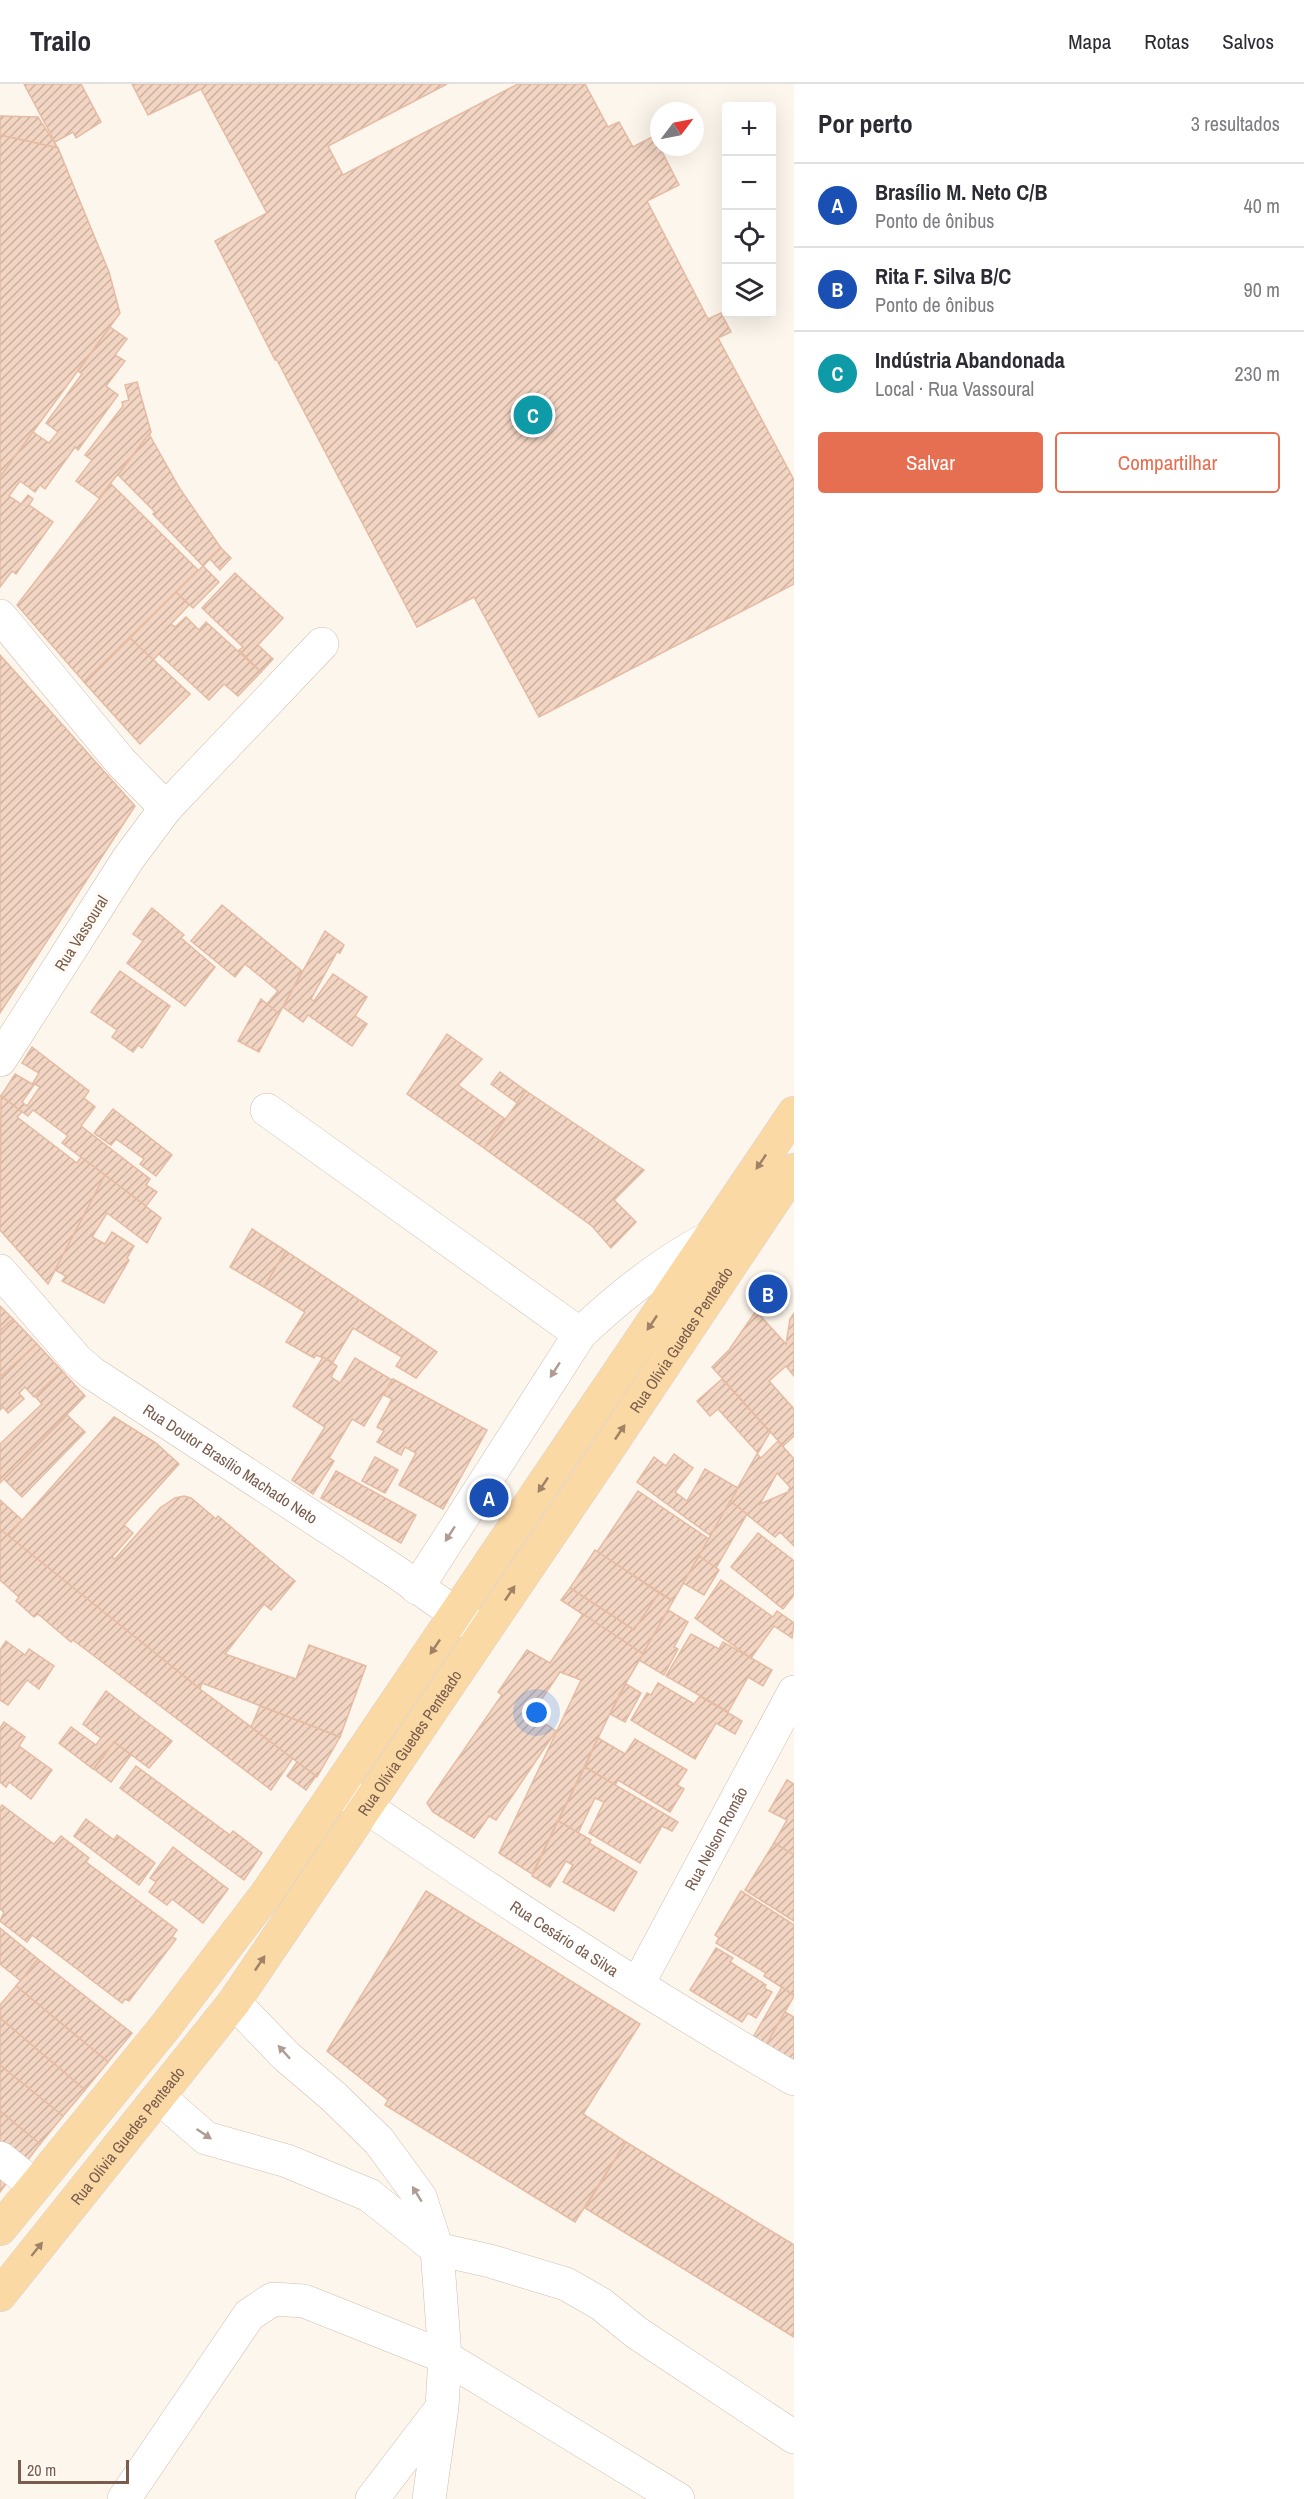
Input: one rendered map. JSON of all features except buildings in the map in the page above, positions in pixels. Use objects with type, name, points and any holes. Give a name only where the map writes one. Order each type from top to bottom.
[{"type":"main road","name":"Rua Olívia Guedes Penteado","points":[[0,2295],[234,2002],[366,1807],[470,1623],[709,1238],[794,1113]]},
{"type":"main road","name":"Rua Olívia Guedes Penteado","points":[[0,2229],[165,2027],[267,1893],[339,1788],[602,1458],[794,1170]]},
{"type":"main road","points":[[165,2027],[195,2053]]},
{"type":"street","points":[[0,616],[121,762],[166,808]]},
{"type":"street","name":"Rua Vassoural","points":[[0,1060],[128,859],[166,808],[322,644]]},
{"type":"street","points":[[267,1110],[580,1334]]},
{"type":"street","points":[[417,1588],[580,1334],[608,1307],[676,1255],[709,1238]]},
{"type":"street","name":"Rua Doutor Brasílio Machado Neto","points":[[0,1271],[92,1374],[470,1623]]},
{"type":"street","name":"Rua Nelson Romão","points":[[638,1984],[794,1692]]},
{"type":"street","name":"Rua Cesário da Silva","points":[[339,1788],[448,1863],[726,2040],[794,2079]]},
{"type":"street","points":[[234,2002],[286,2056],[334,2097],[379,2142],[420,2197],[437,2249],[445,2357],[442,2407],[429,2499]]},
{"type":"street","points":[[159,2097],[206,2138],[287,2161],[369,2195],[437,2249],[490,2261],[566,2284],[601,2304],[637,2333],[794,2437]]},
{"type":"street","points":[[0,2158],[35,2186]]},
{"type":"street","points":[[124,2499],[249,2315],[273,2299],[304,2301],[445,2357],[678,2499]]},
{"type":"street","points":[[372,2499],[442,2407]]},
{"type":"place","name":"Indústria Abandonada","points":[[533,415]]},
{"type":"place","name":"Rita F. Silva B/C","points":[[768,1294]]},
{"type":"place","name":"Brasílio M. Neto C/B","points":[[489,1498]]}]
